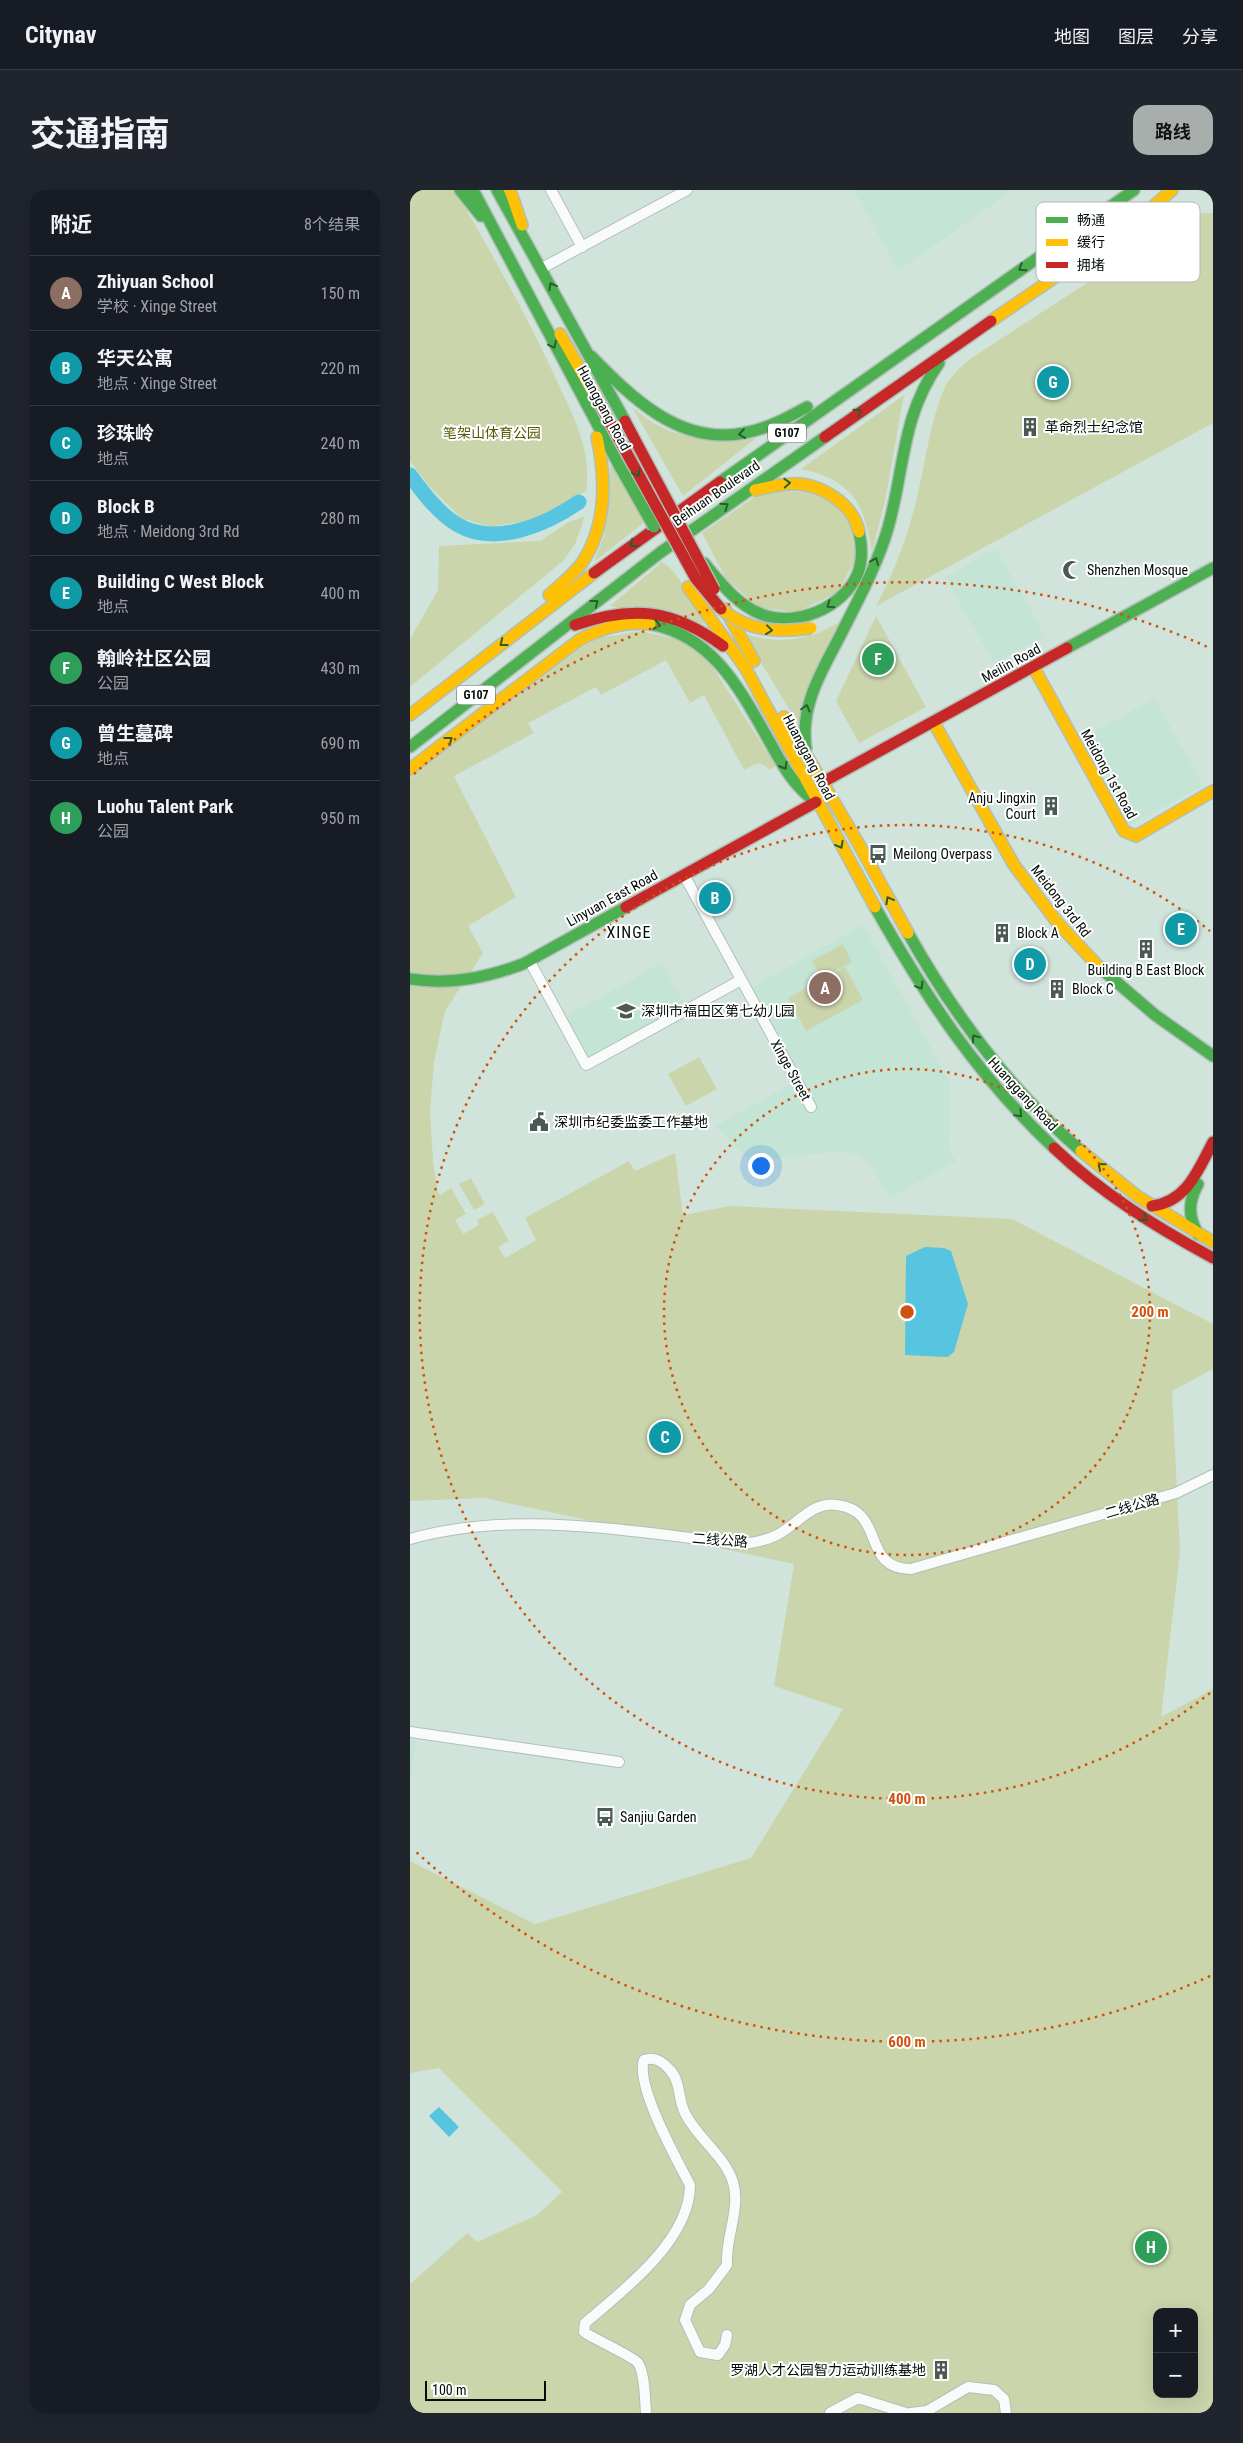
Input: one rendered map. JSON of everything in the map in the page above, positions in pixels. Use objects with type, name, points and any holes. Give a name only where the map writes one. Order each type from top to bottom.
[{"type":"main road","points":[[460,190],[517,269]]},
{"type":"main road","name":"Huanggang Road","points":[[473,190],[517,269],[559,357],[593,420],[688,587],[745,667],[816,802],[928,999],[977,1067],[1049,1144],[1095,1184],[1140,1216],[1213,1258]]},
{"type":"main road","name":"Huanggang Road","points":[[497,190],[591,356],[720,600],[926,965],[950,1004],[1004,1074],[1063,1134],[1152,1206],[1213,1242]]},
{"type":"main road","points":[[510,190],[529,246]]},
{"type":"main road","points":[[1106,202],[1119,190]]},
{"type":"main road","name":"Beihuan Boulevard","points":[[1117,202],[1134,190]]},
{"type":"main road","name":"Beihuan Boulevard","points":[[1158,202],[1172,190]]},
{"type":"main road","points":[[489,218],[518,258],[696,579],[714,605],[737,622],[750,627],[784,632],[816,625]]},
{"type":"main road","name":"Beihuan Boulevard","points":[[410,715],[648,533],[1036,258]]},
{"type":"main road","name":"Beihuan Boulevard","points":[[410,747],[661,552],[740,495],[1049,282]]},
{"type":"main road","points":[[591,356],[633,399],[661,418],[691,430],[719,435],[736,435],[754,432],[774,425],[923,337]]},
{"type":"main road","points":[[808,756],[803,727],[807,702],[866,584],[887,529],[909,420],[916,399],[931,372],[958,344]]},
{"type":"main road","points":[[527,625],[545,599],[581,564],[598,530],[602,511],[604,474],[593,420]]},
{"type":"main road","points":[[698,556],[734,596],[758,613],[771,617],[795,618],[809,616],[824,610],[845,593],[854,581],[862,558],[862,542],[854,518],[838,498],[827,490],[800,483],[770,485],[740,495]]},
{"type":"main road","name":"Meilin Road","points":[[826,786],[1212,576]]},
{"type":"main road","points":[[833,617],[854,599],[866,584]]},
{"type":"main road","points":[[542,643],[600,616],[632,610],[686,621],[726,648],[745,667]]},
{"type":"main road","points":[[410,769],[590,633],[619,623],[648,623],[686,635],[703,645],[728,671],[794,785],[816,802]]},
{"type":"main road","name":"Meidong 1st Road","points":[[1036,672],[1124,831],[1136,836],[1213,791]]},
{"type":"main road","points":[[410,708],[447,686]]},
{"type":"main road","name":"Meidong 3rd Rd","points":[[937,726],[1014,864],[1070,938],[1093,964],[1124,992],[1213,1056]]},
{"type":"main road","name":"Linyuan East Road","points":[[410,979],[457,983],[503,971],[529,960],[816,802]]},
{"type":"main road","points":[[1152,1206],[1171,1203],[1181,1196],[1213,1142]]},
{"type":"main road","points":[[1198,1234],[1190,1221],[1188,1208],[1194,1192],[1213,1158]]},
{"type":"street","points":[[551,190],[582,247]]},
{"type":"street","points":[[542,268],[687,190]]},
{"type":"street","name":"Xinge Street","points":[[684,875],[811,1108]]},
{"type":"street","points":[[529,960],[586,1065],[741,980]]},
{"type":"street","name":"二线公路","points":[[410,1539],[454,1530],[516,1524],[624,1531],[740,1544],[756,1543],[789,1529],[814,1509],[822,1505],[833,1504],[849,1507],[860,1514],[868,1523],[878,1550],[888,1564],[894,1568],[911,1569],[1176,1493],[1213,1475]]},
{"type":"street","points":[[410,1732],[620,1762]]},
{"type":"street","points":[[646,2413],[639,2364],[632,2357],[614,2350],[584,2332],[585,2323],[655,2259],[673,2238],[690,2199],[690,2185],[648,2096],[641,2068],[644,2060],[650,2058],[661,2062],[672,2072],[683,2111],[691,2125],[720,2161],[733,2182],[734,2209],[726,2250],[727,2265],[708,2289],[690,2305],[685,2320],[700,2352],[718,2355],[725,2344],[727,2335]]},
{"type":"street","points":[[911,2413],[927,2412],[968,2387],[994,2390],[1004,2399],[1006,2413]]},
{"type":"street","points":[[830,2413],[858,2398],[906,2413]]},
{"type":"shaded area","points":[[854,190],[1013,190],[898,271]]},
{"type":"shaded area","points":[[996,548],[1045,636],[994,664],[945,577]]},
{"type":"shaded area","points":[[1155,698],[1203,786],[1128,826],[1081,739]]},
{"type":"shaded area","points":[[863,925],[950,1082],[949,1148],[956,1161],[889,1198],[870,1164],[859,1155],[844,1151],[753,1161],[747,1158],[716,1126],[802,1078],[752,987]]},
{"type":"shaded area","name":"深圳市福田区第七幼儿园","points":[[662,963],[686,1007],[590,1059],[566,1016]]},
{"type":"shaded area","points":[[410,1740],[416,1741],[410,1782]]},
{"type":"green space","name":"笔架山体育公园","points":[[410,190],[455,190],[519,304],[543,351],[579,431],[586,461],[586,491],[537,519],[490,527],[461,518],[428,485],[410,461]]},
{"type":"green space","points":[[1200,213],[1213,213],[1213,423],[876,606],[906,537],[939,401],[947,383],[970,359],[1089,282],[1200,282]]},
{"type":"green space","points":[[904,395],[885,501],[872,552],[865,520],[853,496],[844,487],[832,480],[801,469]]},
{"type":"green space","points":[[632,407],[647,419],[676,433],[704,438],[755,439],[683,496]]},
{"type":"green space","points":[[610,464],[646,521],[594,562],[604,536]]},
{"type":"green space","points":[[820,491],[850,522],[856,559],[837,593],[797,612],[760,608],[726,579],[702,533],[762,492]]},
{"type":"green space","points":[[585,516],[575,544],[564,560],[410,687],[410,639],[438,590],[439,546],[540,541],[567,523]]},
{"type":"green space","points":[[662,562],[680,580],[705,624],[610,606]]},
{"type":"green space","points":[[876,616],[926,707],[859,743],[836,701]]},
{"type":"green space","points":[[841,621],[799,725],[743,633],[769,639],[794,639],[818,633]]},
{"type":"green space","points":[[641,631],[680,640],[710,663],[776,766],[769,770],[766,766],[758,763],[744,770],[704,695],[690,703],[666,660],[601,695],[596,687],[528,723],[534,733],[454,776],[516,897],[468,926],[483,953],[445,1011],[434,1062],[430,1111],[433,1161],[438,1192],[440,1195],[451,1188],[466,1214],[455,1220],[463,1234],[479,1225],[477,1220],[493,1212],[509,1241],[498,1247],[505,1258],[536,1240],[525,1218],[629,1161],[635,1171],[675,1153],[683,1215],[730,1206],[1012,1219],[1213,1324],[1213,1369],[1172,1391],[1180,1552],[1161,1717],[1213,1689],[1213,2413],[410,2413],[410,2284],[467,2233],[477,2242],[537,2215],[562,2192],[439,2068],[410,2073],[410,1861],[535,1924],[751,1858],[843,1709],[774,1686],[794,1564],[484,1498],[410,1501],[410,778],[582,647],[600,638]]},
{"type":"green space","points":[[843,944],[852,962],[822,978],[812,961]]},
{"type":"green space","points":[[845,967],[863,1000],[806,1031],[788,998]]},
{"type":"green space","points":[[699,1057],[717,1089],[686,1106],[668,1074]]},
{"type":"green space","points":[[471,1178],[485,1204],[474,1210],[459,1184]]},
{"type":"water","points":[[925,1247],[944,1248],[951,1251],[968,1304],[954,1352],[948,1357],[905,1355],[906,1256]]},
{"type":"water","points":[[439,2107],[459,2127],[449,2137],[429,2116]]},
{"type":"waterway","points":[[410,475],[444,515],[458,525],[488,534],[505,533],[537,525],[579,502]]},
{"type":"traffic: fast","points":[[460,190],[481,216]]},
{"type":"traffic: fast","points":[[473,190],[620,467]]},
{"type":"traffic: fast","points":[[497,190],[625,421]]},
{"type":"traffic: fast","points":[[1117,202],[1134,190]]},
{"type":"traffic: fast","points":[[720,482],[1036,259]]},
{"type":"traffic: fast","points":[[591,356],[640,402],[658,415],[678,425],[699,432],[721,435],[744,433],[777,423],[807,407]]},
{"type":"traffic: fast","points":[[806,748],[806,719],[813,691],[878,556],[894,506],[906,443],[917,403],[939,363]]},
{"type":"traffic: fast","points":[[410,747],[661,552],[825,437]]},
{"type":"traffic: fast","points":[[620,467],[654,527]]},
{"type":"traffic: fast","points":[[704,563],[737,599],[752,610],[774,618],[803,616],[817,612],[830,605],[842,596],[851,585],[861,563],[859,532]]},
{"type":"traffic: fast","points":[[1067,648],[1213,568]]},
{"type":"traffic: fast","points":[[650,624],[673,631],[692,641],[709,654],[724,670],[749,706],[791,777],[816,802]]},
{"type":"traffic: fast","points":[[410,979],[453,981],[509,969],[523,964],[626,907]]},
{"type":"traffic: fast","points":[[875,907],[894,941],[955,1035],[1001,1092],[1054,1148]]},
{"type":"traffic: fast","points":[[908,933],[944,993],[985,1050],[1030,1102],[1081,1151]]},
{"type":"traffic: fast","points":[[1098,966],[1155,1015],[1213,1056]]},
{"type":"traffic: fast","points":[[1198,1184],[1192,1197],[1190,1209],[1192,1221],[1198,1234]]},
{"type":"traffic: slow","points":[[510,190],[522,225]]},
{"type":"traffic: slow","points":[[1158,202],[1172,190]]},
{"type":"traffic: slow","points":[[991,321],[1048,282]]},
{"type":"traffic: slow","points":[[560,334],[597,399]]},
{"type":"traffic: slow","points":[[549,595],[571,576],[582,563],[596,534],[600,518],[603,486],[597,437]]},
{"type":"traffic: slow","points":[[755,490],[777,485],[801,484],[823,491],[833,496],[850,512],[859,532]]},
{"type":"traffic: slow","points":[[410,715],[594,573]]},
{"type":"traffic: slow","points":[[688,587],[746,669],[875,907]]},
{"type":"traffic: slow","points":[[721,609],[742,622],[763,629],[798,630],[811,628]]},
{"type":"traffic: slow","points":[[725,609],[754,661]]},
{"type":"traffic: slow","points":[[410,769],[579,640],[613,626],[640,623],[650,624]]},
{"type":"traffic: slow","points":[[1034,668],[1124,831],[1136,836],[1213,791]]},
{"type":"traffic: slow","points":[[784,717],[857,841],[908,933]]},
{"type":"traffic: slow","points":[[934,723],[1014,865],[1057,922],[1098,966]]},
{"type":"traffic: slow","points":[[1081,1151],[1137,1196],[1213,1242]]},
{"type":"traffic: jam","points":[[825,437],[991,321]]},
{"type":"traffic: jam","points":[[597,399],[696,579],[721,609]]},
{"type":"traffic: jam","points":[[625,421],[714,589]]},
{"type":"traffic: jam","points":[[594,573],[720,482]]},
{"type":"traffic: jam","points":[[575,625],[616,615],[652,614],[687,624],[723,646]]},
{"type":"traffic: jam","points":[[823,782],[1067,648]]},
{"type":"traffic: jam","points":[[626,907],[816,802]]},
{"type":"traffic: jam","points":[[1152,1206],[1164,1203],[1183,1191],[1196,1174],[1213,1142]]},
{"type":"traffic: jam","points":[[1054,1148],[1091,1180],[1130,1208],[1213,1258]]},
{"type":"place","name":"曾生墓碑","points":[[1053,382]]},
{"type":"place","name":"革命烈士纪念馆","points":[[1030,427]]},
{"type":"place","name":"Shenzhen Mosque","points":[[1072,570]]},
{"type":"place","name":"翰岭社区公园","points":[[878,659]]},
{"type":"place","name":"Anju Jingxin Court","points":[[1051,806]]},
{"type":"place","name":"Meilong Overpass","points":[[878,854]]},
{"type":"place","name":"华天公寓","points":[[715,898]]},
{"type":"place","name":"Building C West Block","points":[[1181,929]]},
{"type":"place","name":"Block A","points":[[1002,933]]},
{"type":"place","name":"Building B East Block","points":[[1146,949]]},
{"type":"place","name":"Block B","points":[[1030,964]]},
{"type":"place","name":"Zhiyuan School","points":[[825,988]]},
{"type":"place","name":"Block C","points":[[1057,989]]},
{"type":"place","name":"深圳市福田区第七幼儿园","points":[[626,1011]]},
{"type":"place","name":"深圳市纪委监委工作基地","points":[[539,1122]]},
{"type":"place","name":"珍珠岭","points":[[665,1437]]},
{"type":"place","name":"Sanjiu Garden","points":[[605,1817]]},
{"type":"place","name":"Luohu Talent Park","points":[[1151,2247]]},
{"type":"place","name":"罗湖人才公园智力运动训练基地","points":[[941,2370]]},
{"type":"district","name":"XINGE","points":[[629,932]]}]
